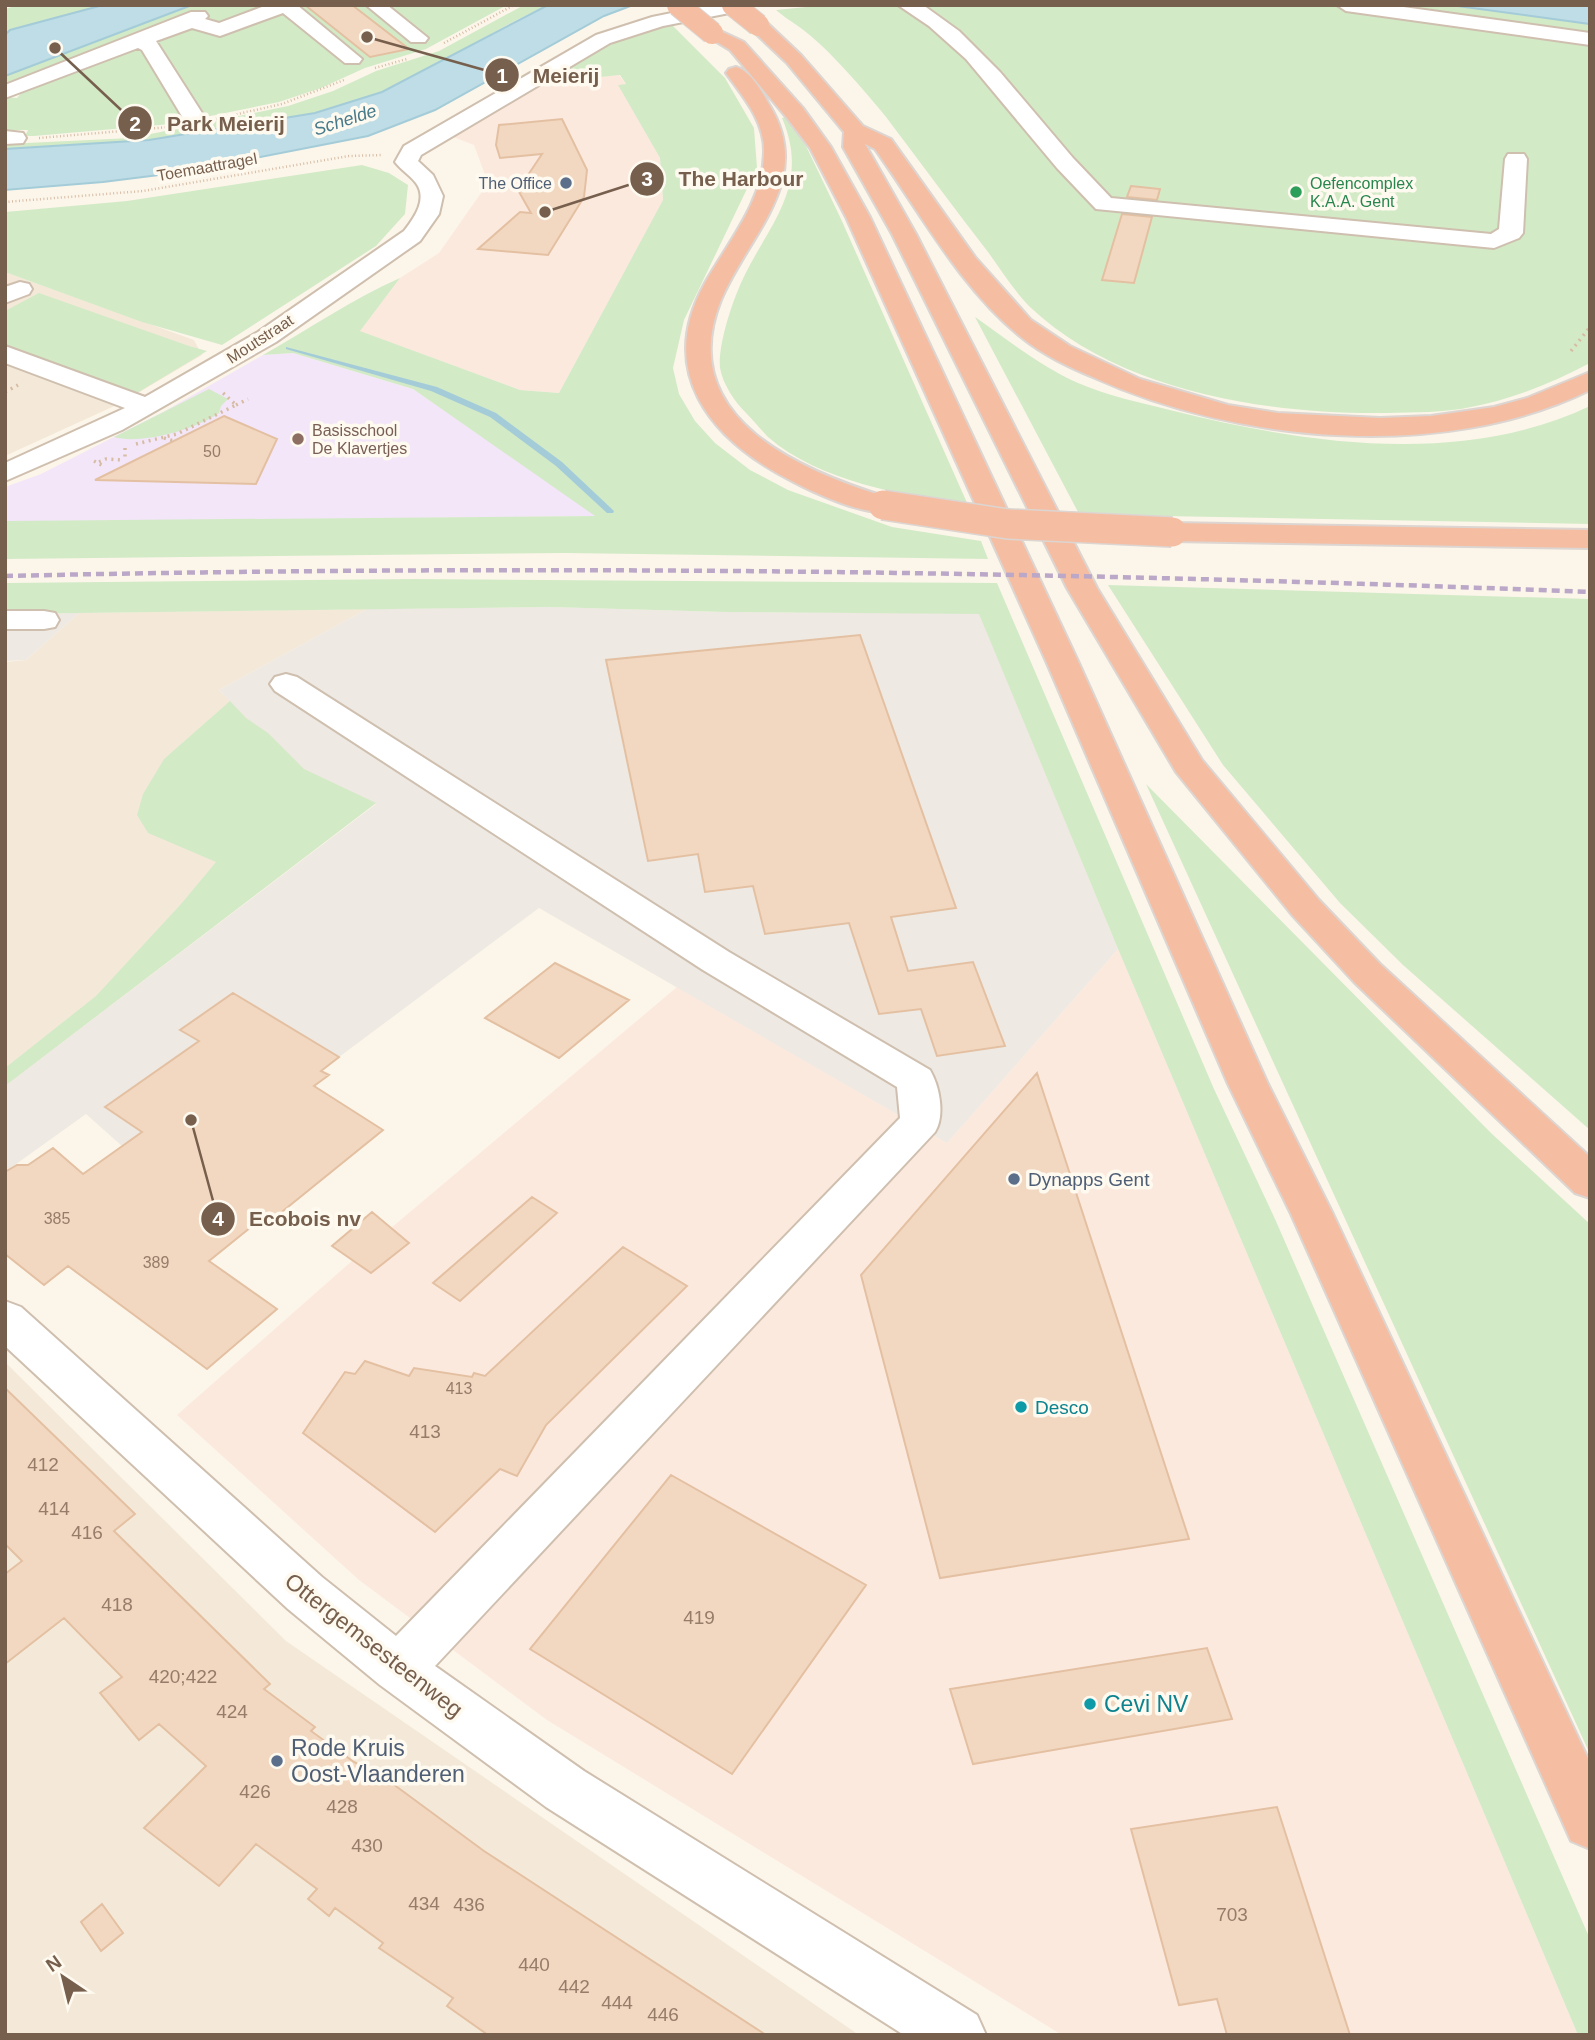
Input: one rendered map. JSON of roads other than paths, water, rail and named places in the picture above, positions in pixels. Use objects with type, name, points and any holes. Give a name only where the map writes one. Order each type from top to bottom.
[{"type":"highway","points":[[678,5],[712,33],[737,46],[795,113],[820,147],[858,217],[1067,674],[1248,1084],[1312,1214],[1590,1823]]},
{"type":"highway","points":[[733,5],[794,59],[855,131],[883,144],[978,275],[1024,327],[1057,350],[1146,390],[1189,403],[1257,417],[1316,424],[1378,425],[1481,418],[1526,407],[1590,380]]},
{"type":"highway","points":[[712,33],[715,49],[741,78],[762,112],[775,150],[774,165],[763,204],[707,304],[698,349],[699,372],[707,394],[729,425],[782,467],[847,495],[883,505],[1008,524],[1172,532],[1589,539]]},
{"type":"highway","points":[[855,131],[854,147],[910,246],[1082,589],[1188,765],[1306,908],[1367,973],[1590,1182]]},
{"type":"street","points":[[12,114],[136,41],[195,18],[220,30],[285,5],[351,68]]},
{"type":"street","points":[[375,5],[416,47]]},
{"type":"street","name":"Moutstraat","points":[[5,472],[196,380],[297,316],[412,236],[426,219],[432,200],[432,187],[426,177],[406,162],[412,150],[582,48],[659,21],[743,5]]},
{"type":"street","points":[[907,5],[928,15],[981,60],[1019,103],[1080,182],[1104,204],[1494,241],[1511,233],[1516,159]]},
{"type":"street","points":[[1346,5],[1590,39]]},
{"type":"street","points":[[136,41],[150,46],[191,113]]},
{"type":"street","points":[[5,354],[145,406]]},
{"type":"street","points":[[5,620],[44,620]]},
{"type":"street","points":[[286,684],[716,961],[916,1080],[920,1122],[398,1669]]},
{"type":"street","name":"Ottergemsesteenweg","points":[[5,1319],[305,1593],[398,1669],[565,1788],[957,2035]]},
{"type":"water","points":[[103,5],[192,5],[5,76],[5,35],[10,30]]},
{"type":"water","name":"Schelde","points":[[548,5],[633,5],[604,16],[435,110],[368,136],[183,172],[5,190],[5,149],[149,140],[315,113],[382,92]]},
{"type":"water","points":[[1450,5],[1590,5],[1590,24]]},
{"type":"waterway","points":[[288,348],[434,389],[493,415],[559,464],[610,511]]},
{"type":"railway","points":[[5,576],[401,570],[798,572],[1194,579],[1590,592]]},
{"type":"place","name":"Meierij","points":[[367,37]]},
{"type":"place","name":"Park Meierij","points":[[55,48]]},
{"type":"place","name":"The Office","points":[[566,183]]},
{"type":"place","name":"Oefencomplex K.A.A. Gent","points":[[1296,192]]},
{"type":"place","name":"The Harbour","points":[[545,212]]},
{"type":"place","name":"Basisschool De Klavertjes","points":[[298,439]]},
{"type":"place","name":"Ecobois nv","points":[[191,1120]]},
{"type":"place","name":"Dynapps Gent","points":[[1014,1179]]},
{"type":"place","name":"Desco","points":[[1021,1407]]},
{"type":"place","name":"Cevi NV","points":[[1090,1704]]},
{"type":"place","name":"Rode Kruis Oost-Vlaanderen","points":[[277,1761]]}]
